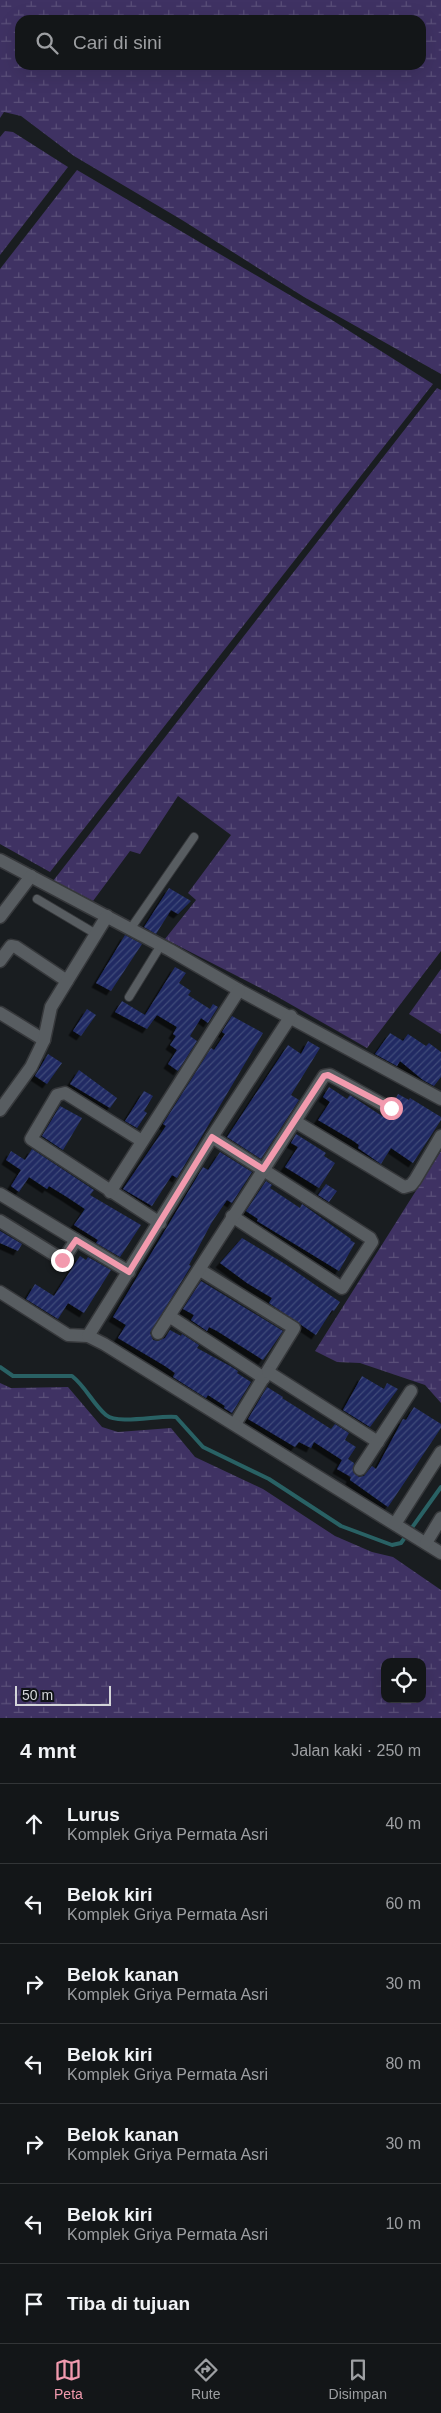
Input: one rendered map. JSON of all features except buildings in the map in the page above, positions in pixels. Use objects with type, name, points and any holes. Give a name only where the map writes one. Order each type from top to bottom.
[{"type":"street","points":[[0,860],[130,928],[239,990],[291,1016],[441,1099]]},
{"type":"street","points":[[0,917],[31,876]]},
{"type":"street","points":[[0,1110],[30,1067],[44,1040],[51,1008],[107,916]]},
{"type":"street","points":[[0,961],[11,946],[16,947],[67,981]]},
{"type":"street","points":[[110,1192],[239,990]]},
{"type":"street","points":[[0,1013],[44,1040]]},
{"type":"street","points":[[88,1336],[212,1137],[291,1016]]},
{"type":"street","points":[[158,1333],[324,1076],[328,1075],[391,1108]]},
{"type":"street","points":[[142,1141],[65,1092],[57,1095],[31,1139],[160,1223]]},
{"type":"street","points":[[296,1122],[404,1187],[411,1185],[415,1180],[441,1136]]},
{"type":"street","points":[[212,1137],[372,1239],[344,1287],[340,1288],[232,1216]]},
{"type":"street","points":[[0,1194],[129,1272]]},
{"type":"street","points":[[0,1221],[63,1260],[76,1240]]},
{"type":"street","points":[[200,1270],[293,1326],[294,1331],[235,1424]]},
{"type":"street","points":[[0,1292],[68,1335],[88,1336],[235,1424],[441,1553]]},
{"type":"street","points":[[170,1316],[378,1442]]},
{"type":"street","points":[[360,1469],[411,1391]]},
{"type":"street","points":[[402,1529],[441,1452]]},
{"type":"street","points":[[426,1543],[441,1518]]},
{"type":"lane","points":[[130,928],[194,837]]},
{"type":"lane","points":[[37,899],[96,934]]},
{"type":"lane","points":[[129,997],[160,945]]},
{"type":"green space","points":[[0,0],[441,0],[441,374],[304,297],[182,220],[74,156],[21,116],[4,112],[0,118]]},
{"type":"green space","points":[[5,131],[13,132],[68,167],[0,255],[0,137]]},
{"type":"green space","points":[[77,170],[332,320],[433,384],[50,872],[0,844],[0,269]]},
{"type":"green space","points":[[437,388],[441,390],[441,951],[367,1048],[276,996],[165,939],[196,900],[188,893],[231,835],[178,796],[140,854],[130,851],[93,901],[53,881]]},
{"type":"green space","points":[[441,969],[441,1034],[409,1014]]},
{"type":"green space","points":[[441,1151],[441,1403],[425,1385],[360,1363],[337,1362],[315,1351]]},
{"type":"green space","points":[[0,1383],[11,1388],[68,1387],[102,1427],[118,1432],[171,1428],[195,1457],[263,1489],[335,1536],[372,1552],[393,1557],[441,1590],[441,1718],[0,1718]]},
{"type":"waterway","points":[[0,1367],[13,1376],[72,1376],[101,1411],[112,1418],[129,1420],[176,1417],[203,1447],[269,1479],[341,1526],[392,1545],[401,1543],[441,1487]]},
{"type":"route","points":[[62,1260],[64,1260],[76,1240],[129,1272],[212,1137],[263,1169],[296,1122],[324,1076],[330,1075],[391,1108]]}]
